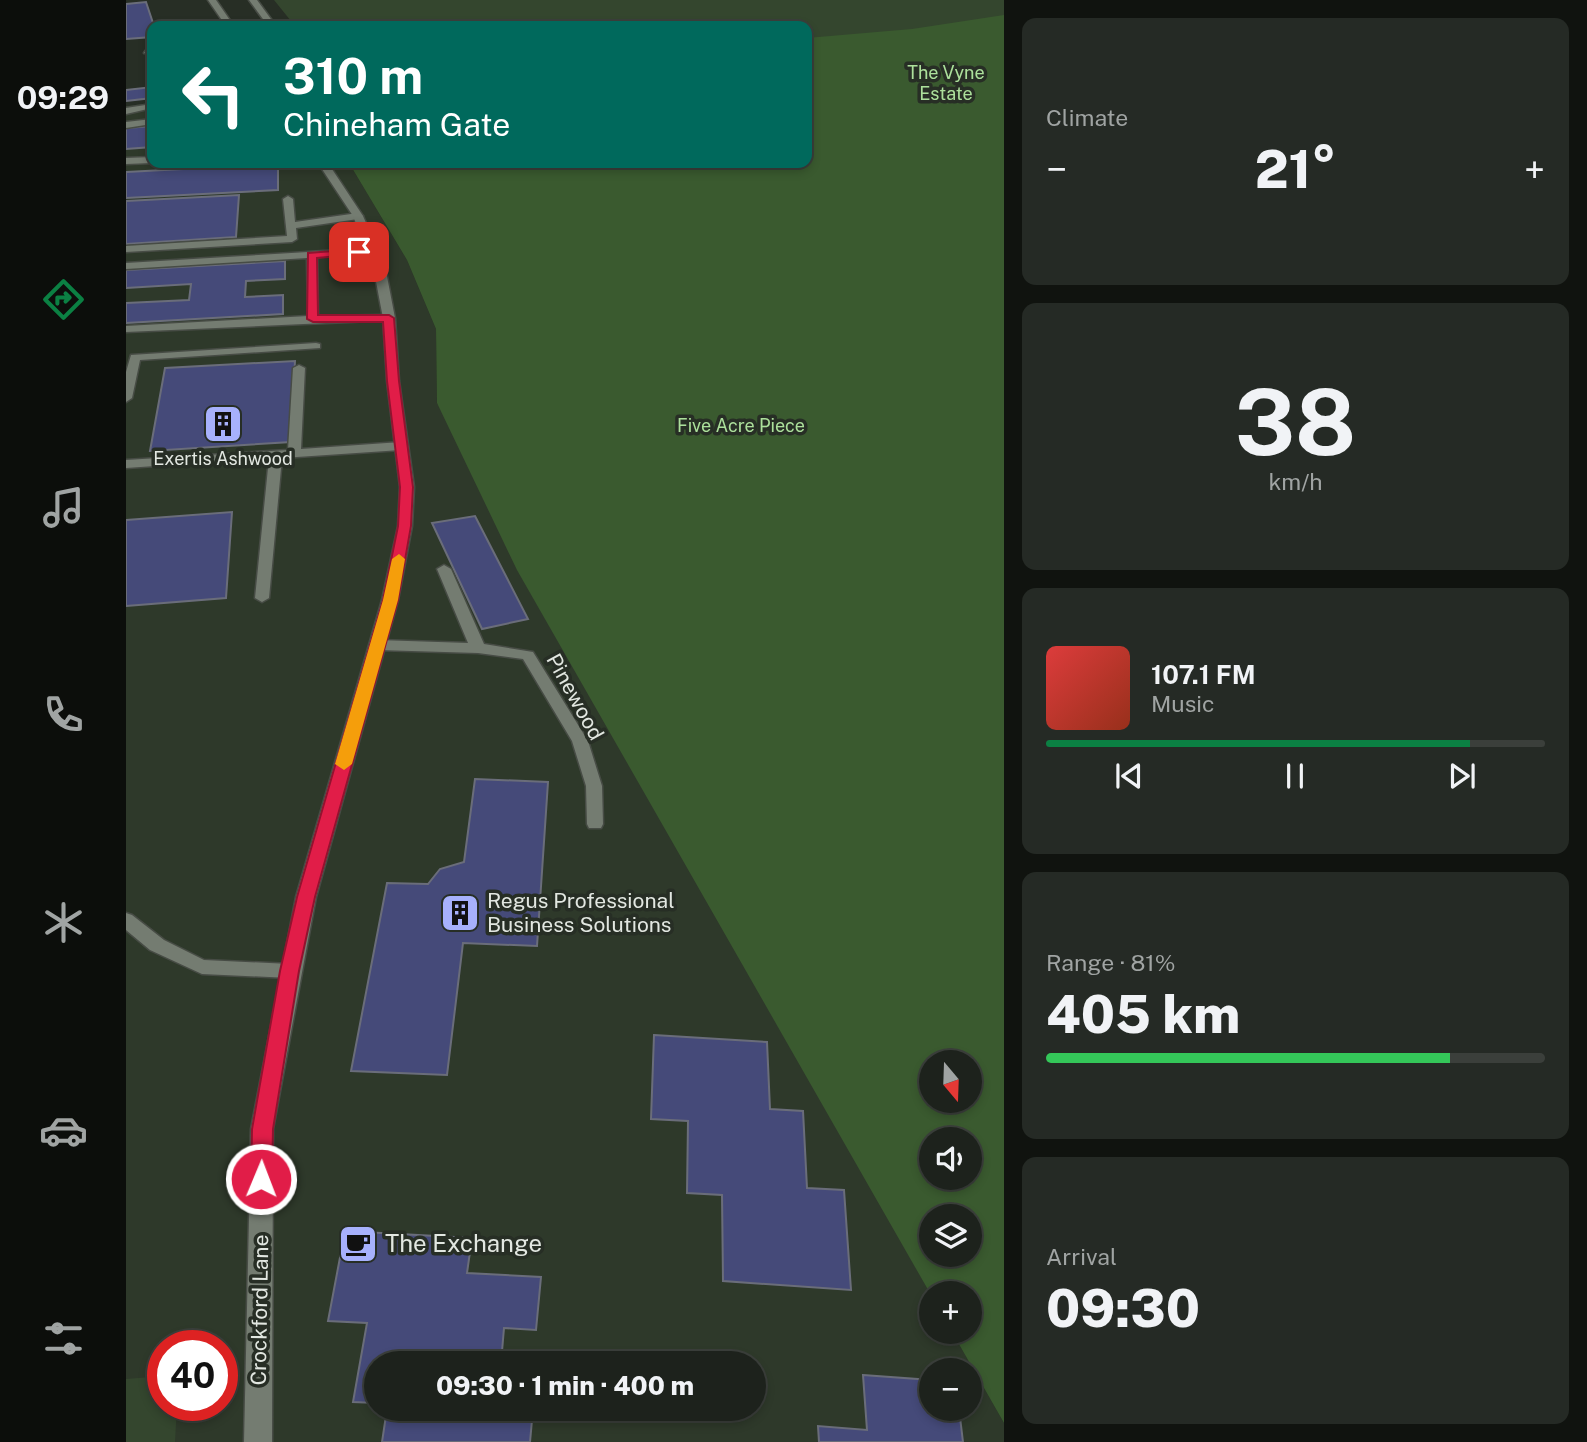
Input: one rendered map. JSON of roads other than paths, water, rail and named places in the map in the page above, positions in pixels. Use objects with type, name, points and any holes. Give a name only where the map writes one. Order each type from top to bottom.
[{"type":"street","points":[[212,0],[227,21]]},
{"type":"street","points":[[253,0],[268,21]]},
{"type":"street","name":"Crockford Lane","points":[[258,1442],[262,1129],[306,897],[390,600],[405,526],[407,487],[389,318],[374,251],[358,216],[326,168]]},
{"type":"lane","points":[[126,110],[147,107]]},
{"type":"lane","points":[[126,125],[147,123]]},
{"type":"lane","points":[[126,161],[147,160]]},
{"type":"lane","points":[[126,249],[292,239],[288,200]]},
{"type":"lane","points":[[291,226],[358,216]]},
{"type":"lane","points":[[126,266],[374,251]]},
{"type":"lane","points":[[312,256],[313,319]]},
{"type":"lane","points":[[126,329],[313,319],[389,318]]},
{"type":"lane","points":[[126,398],[131,357],[316,346]]},
{"type":"lane","points":[[293,454],[299,368]]},
{"type":"lane","points":[[126,464],[401,446]]},
{"type":"lane","points":[[261,598],[276,455]]},
{"type":"lane","points":[[444,569],[478,648]]},
{"type":"lane","name":"Pinewood","points":[[377,646],[478,648],[528,655],[580,741],[594,786],[595,824]]},
{"type":"lane","points":[[126,920],[157,945],[202,967],[290,971]]},
{"type":"place","name":"Exertis Ashwood","points":[[223,424]]},
{"type":"place","name":"Regus Professional Business Solutions","points":[[460,913]]},
{"type":"place","name":"The Exchange","points":[[358,1244]]},
{"type":"park label","name":"The Vyne Estate","points":[[946,83]]},
{"type":"park label","name":"Five Acre Piece","points":[[741,426]]}]
